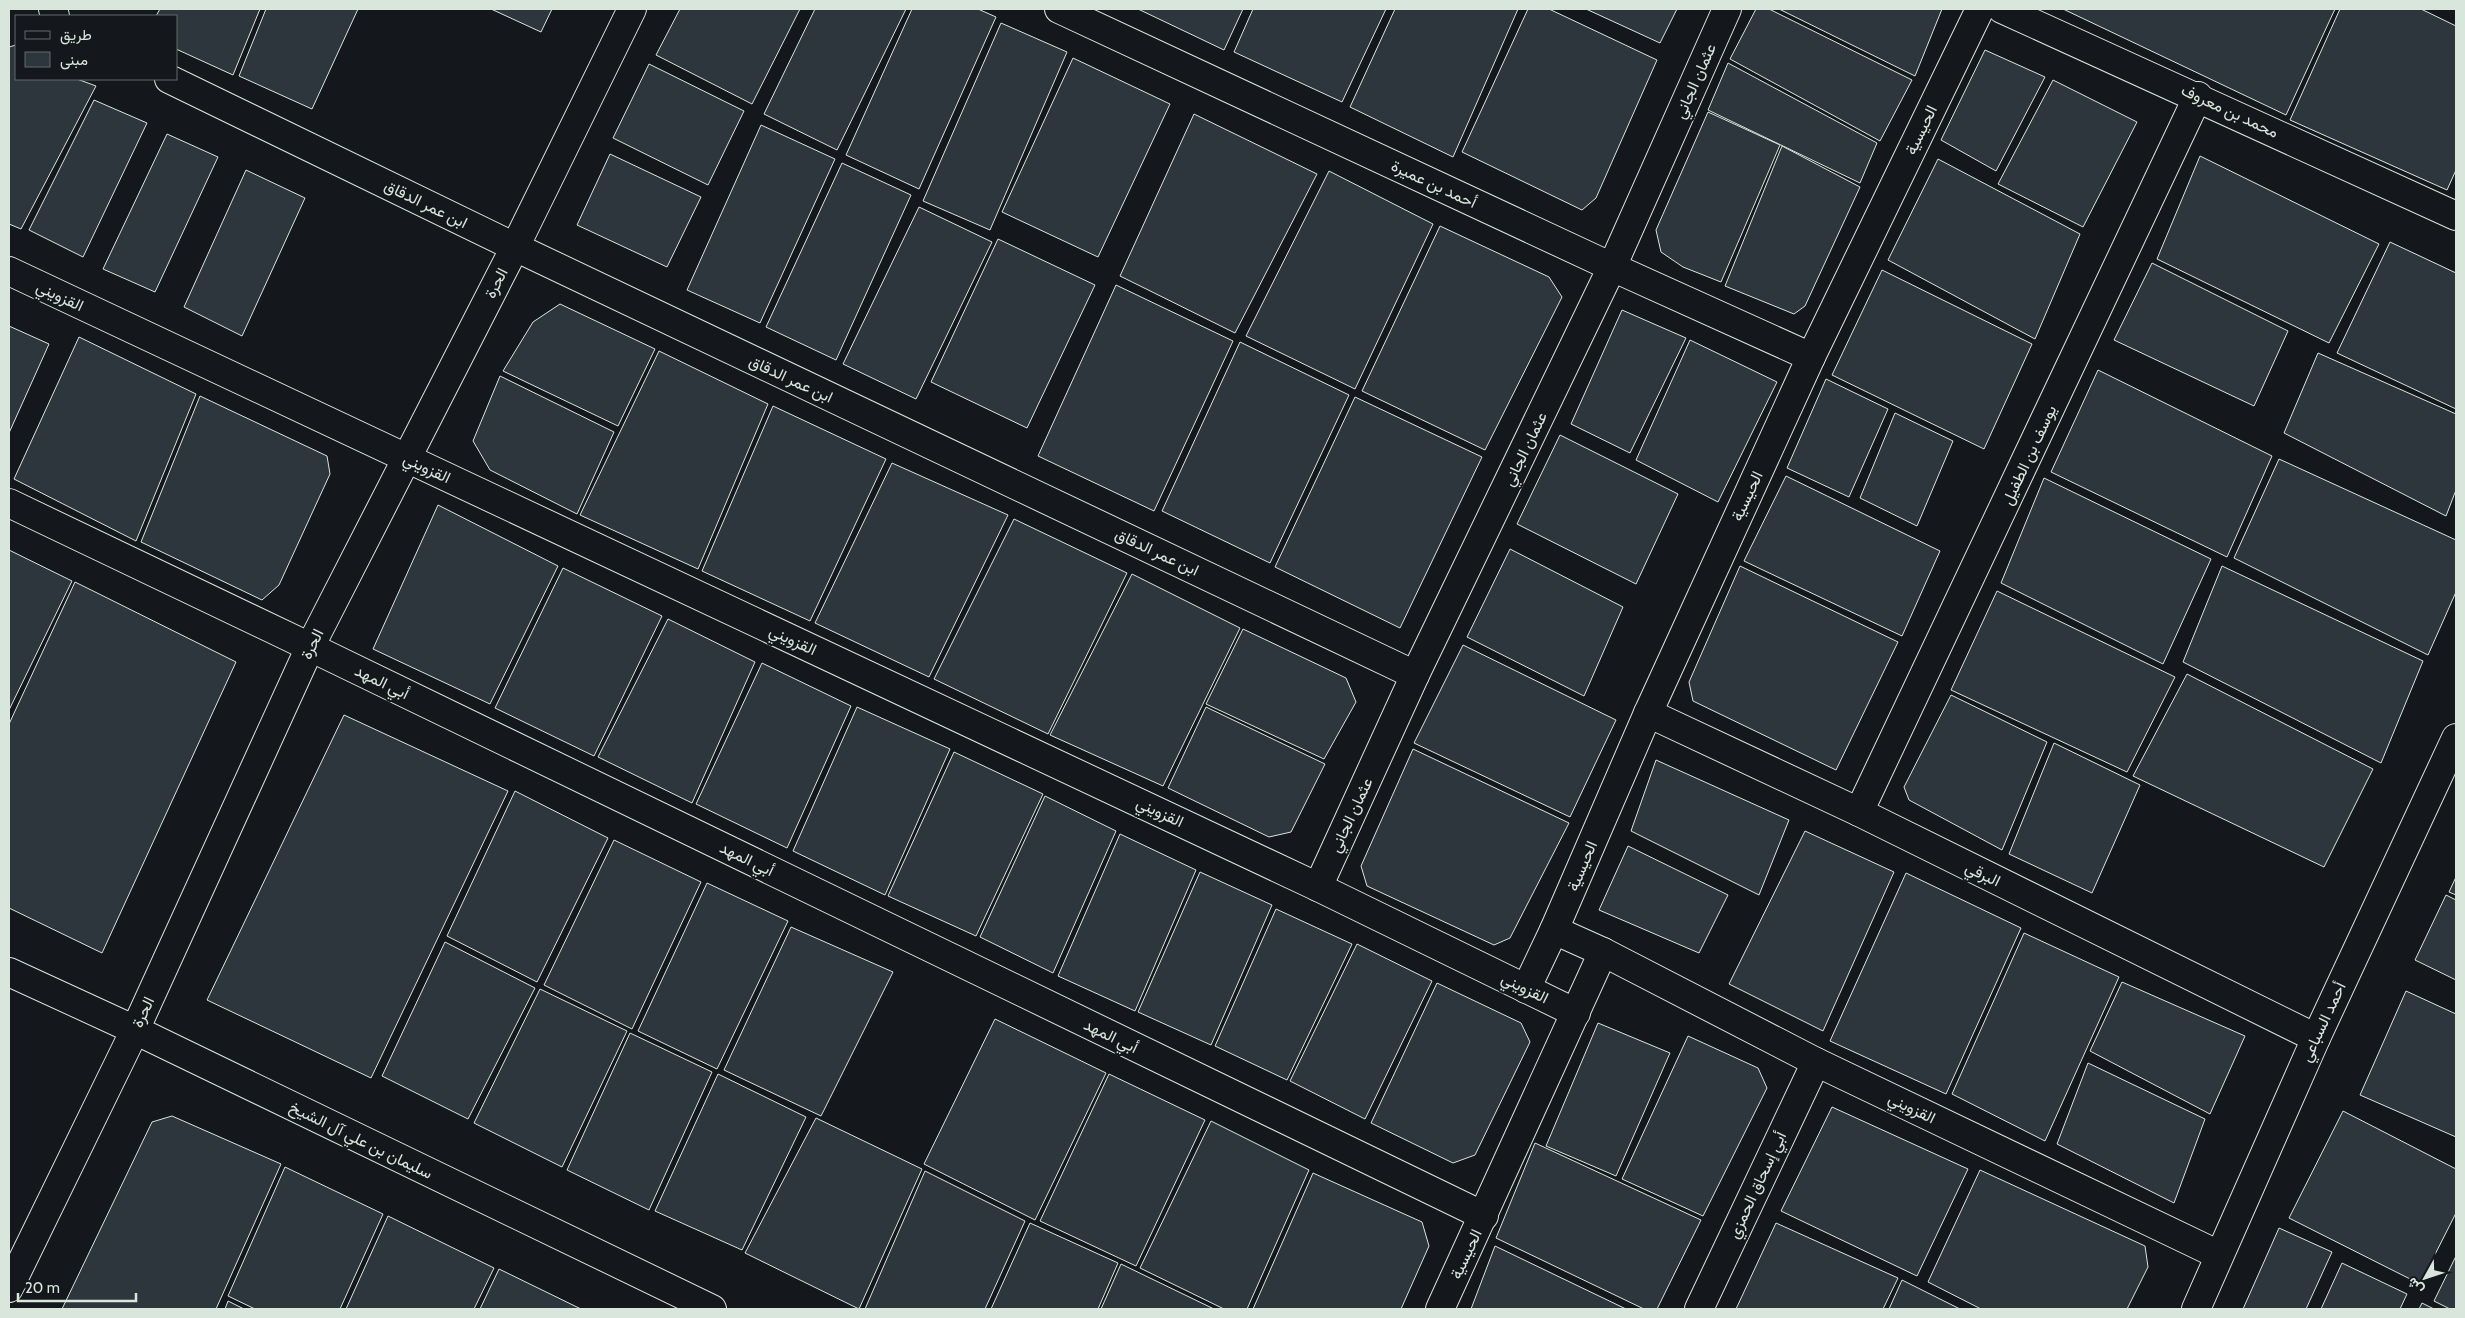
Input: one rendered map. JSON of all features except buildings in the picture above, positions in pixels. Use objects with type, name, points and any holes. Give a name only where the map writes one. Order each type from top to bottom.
[{"type":"street","name":"الحرة","points":[[9,1288],[135,1030],[310,647],[515,247],[632,9]]},
{"type":"street","name":"أحمد بن عميرة","points":[[1059,9],[1612,267],[1811,357]]},
{"type":"street","name":"عثمان الجاني","points":[[1318,887],[1415,675],[1612,267],[1727,9]]},
{"type":"street","name":"الحيسية","points":[[1526,989],[1554,930],[1648,714],[1811,357],[1980,9]]},
{"type":"street","name":"محمد بن معروف","points":[[2002,9],[2198,96],[2456,216]]},
{"type":"street","name":"ابن عمر الدقاق","points":[[171,80],[515,247],[1415,675]]},
{"type":"street","name":"يوسف بن الطفيل","points":[[1859,812],[2198,96]]},
{"type":"street","name":"القزويني","points":[[9,271],[1318,887],[1576,1013]]},
{"type":"street","name":"أبي المهد","points":[[9,503],[1484,1216]]},
{"type":"street","name":"البرقي","points":[[1648,714],[1859,812],[2316,1038]]},
{"type":"street","name":"أحمد السباعي","points":[[2196,1309],[2316,1038],[2456,738]]},
{"type":"street","name":"القزويني","points":[[1554,930],[1603,952],[1816,1062],[2219,1255]]},
{"type":"street","name":"الحيسية","points":[[1440,1309],[1603,952]]},
{"type":"street","name":"سليمان بن علي آل الشيخ","points":[[9,972],[135,1030],[712,1309]]},
{"type":"street","name":"أبي إسحاق الحمزي","points":[[1699,1309],[1816,1062]]}]
